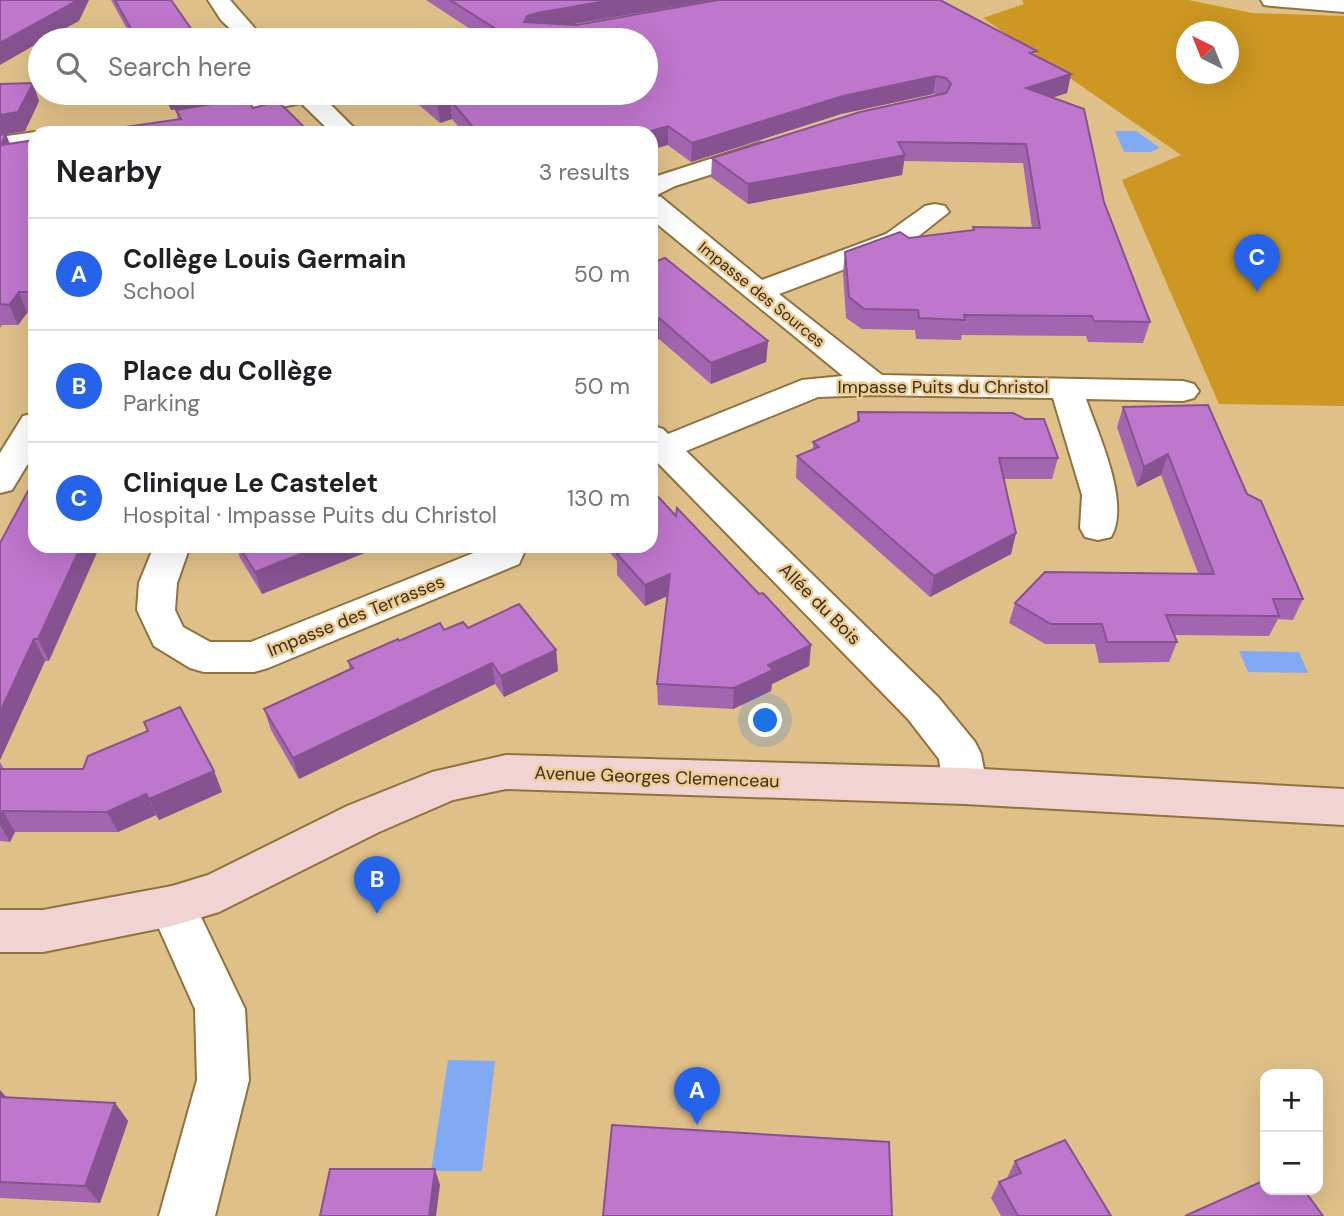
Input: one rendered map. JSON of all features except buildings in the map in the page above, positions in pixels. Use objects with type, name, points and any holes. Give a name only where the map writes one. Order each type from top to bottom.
[{"type":"street","points":[[219,0],[242,28]]},
{"type":"street","points":[[1272,0],[1344,5]]},
{"type":"street","points":[[175,120],[260,105]]},
{"type":"street","points":[[319,105],[339,126]]},
{"type":"street","points":[[0,145],[28,141]]},
{"type":"street","points":[[658,185],[785,143]]},
{"type":"street","name":"Impasse des Sources","points":[[658,211],[874,385]]},
{"type":"street","points":[[759,291],[896,240],[934,212]]},
{"type":"street","name":"Impasse Puits du Christol","points":[[658,445],[813,387],[874,385],[1183,391]]},
{"type":"street","name":"Impasse Puits du Christol","points":[[1066,388],[1100,495],[1098,528]]},
{"type":"street","points":[[0,482],[28,435]]},
{"type":"street","name":"Allée du Bois","points":[[658,449],[923,708],[960,754],[965,786]]},
{"type":"street","name":"Impasse des Terrasses","points":[[169,553],[158,583],[156,610],[168,636],[204,657],[254,657],[507,553]]},
{"type":"street","name":"Avenue Georges Clemenceau","points":[[0,931],[43,931],[172,906],[219,892],[316,846],[363,819],[447,784],[506,772],[965,786],[1344,807]]},
{"type":"street","points":[[172,906],[220,1009],[223,1080],[187,1216]]},
{"type":"shaded area","points":[[1022,0],[1188,0],[1252,13],[1344,16],[1344,406],[1219,404],[1122,180],[1181,155],[983,18],[1024,4]]},
{"type":"water","points":[[1115,131],[1136,131],[1160,148],[1150,152],[1124,152]]},
{"type":"water","points":[[1239,651],[1299,652],[1308,673],[1248,672]]},
{"type":"water","points":[[448,1060],[495,1061],[482,1171],[431,1171]]},
{"type":"place","name":"Clinique Le Castelet","points":[[1257,292]]},
{"type":"place","name":"Place du Collège","points":[[377,914]]},
{"type":"place","name":"Collège Louis Germain","points":[[697,1125]]}]
